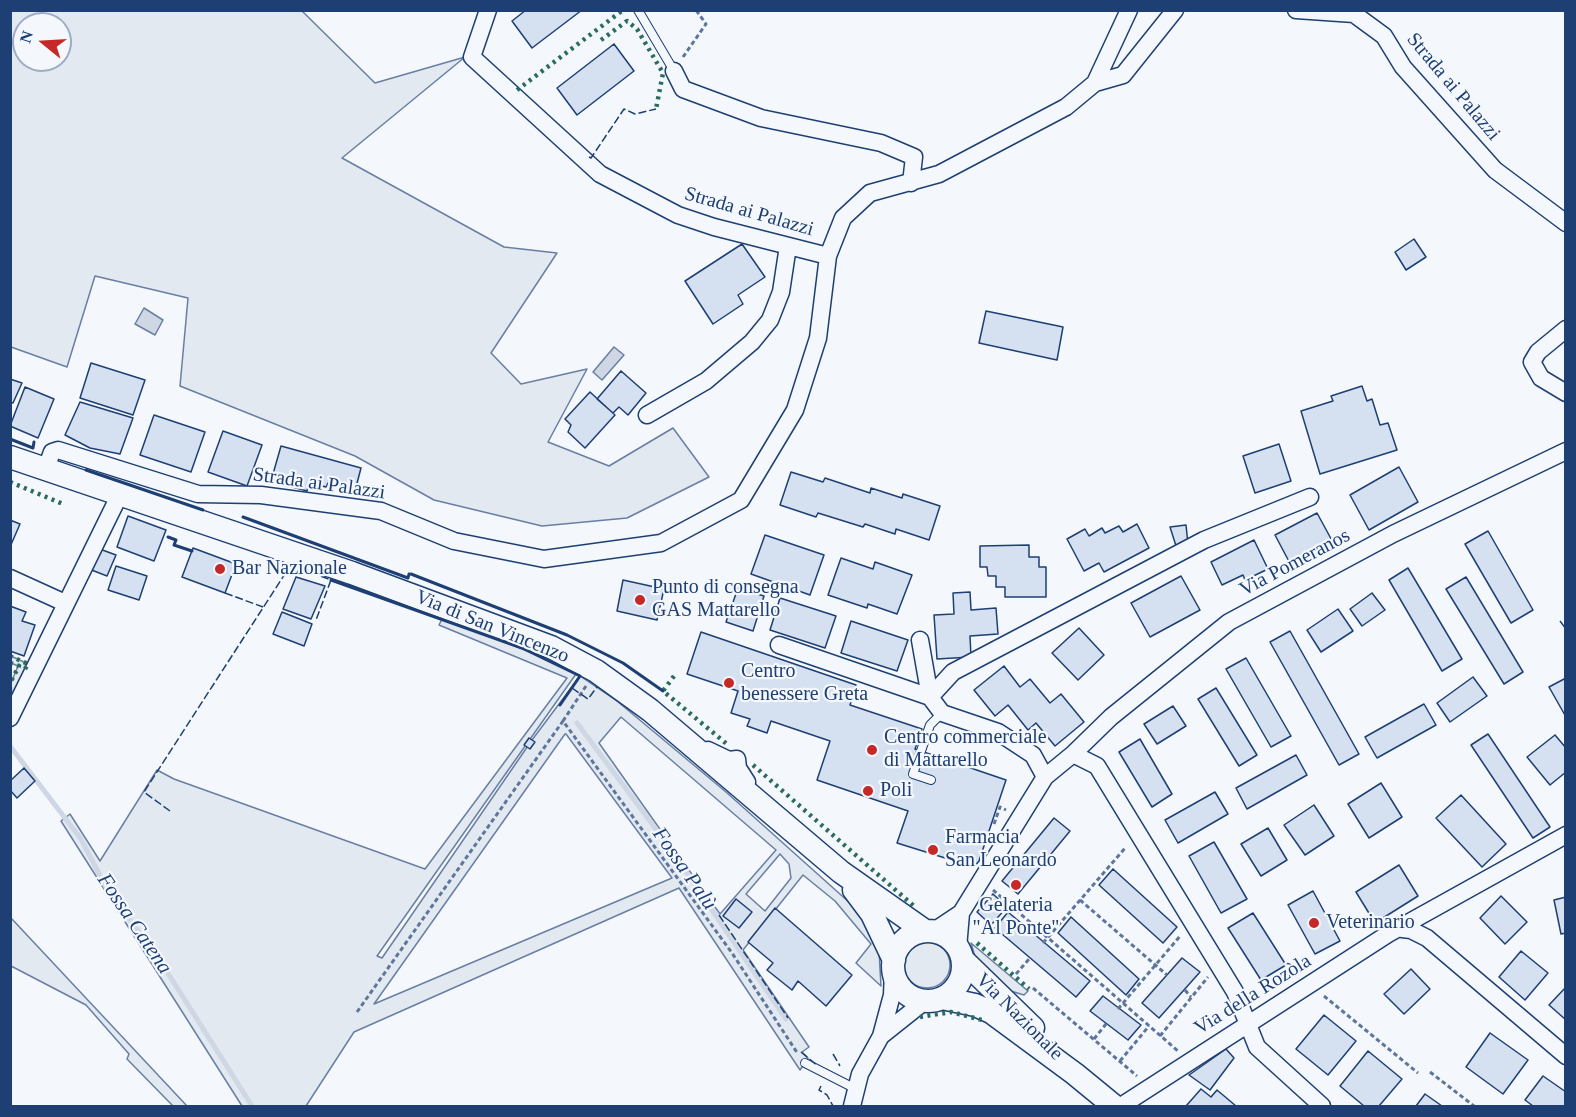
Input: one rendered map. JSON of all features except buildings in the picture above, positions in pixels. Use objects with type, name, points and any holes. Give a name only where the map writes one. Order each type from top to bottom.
[{"type":"main road","name":"Via di San Vincenzo","points":[[10,458],[352,573],[551,647],[596,671],[650,710],[841,872],[930,931]]},
{"type":"main road","name":"Via di San Vincenzo","points":[[841,872],[872,914],[894,965]]},
{"type":"main road","name":"Via Nazionale","points":[[930,931],[944,934],[960,954],[1022,1016],[1075,1074]]},
{"type":"main road","points":[[894,965],[905,940],[930,931]]},
{"type":"main road","name":"Via Nazionale","points":[[934,999],[959,983],[960,954]]},
{"type":"main road","name":"Via Nazionale","points":[[894,965],[897,982],[904,991],[934,999],[975,1005],[991,1012],[1075,1074],[1114,1107]]},
{"type":"street","name":"Strada ai Palazzi","points":[[488,10],[472,57],[600,174],[678,215],[828,256]]},
{"type":"street","name":"Strada ai Palazzi","points":[[1095,83],[1129,10]]},
{"type":"street","name":"Strada ai Palazzi","points":[[45,471],[55,449],[198,494],[261,495],[381,511],[454,541],[544,558],[662,543],[741,500],[795,410],[818,338],[828,256],[843,218],[870,193],[939,174],[1066,107],[1095,83],[1123,75],[1175,10]]},
{"type":"street","name":"Strada ai Palazzi","points":[[1296,10],[1354,14],[1384,36],[1403,67],[1495,170],[1566,223]]},
{"type":"street","points":[[674,70],[683,89],[761,118],[880,143],[914,157],[911,183]]},
{"type":"street","points":[[647,415],[706,381],[752,342],[770,320],[781,292],[788,246]]},
{"type":"street","points":[[1566,329],[1538,352],[1532,362],[1542,378],[1566,393]]},
{"type":"street","name":"Via Pomeranos","points":[[930,931],[961,914],[1045,777],[1073,754],[1111,717],[1229,622],[1393,534],[1566,451]]},
{"type":"street","points":[[73,481],[82,458]]},
{"type":"street","points":[[10,718],[120,494]]},
{"type":"street","points":[[930,697],[953,672],[1204,540],[1310,497]]},
{"type":"street","points":[[10,578],[65,603]]},
{"type":"street","points":[[920,640],[936,719],[998,732],[1033,755],[1045,777]]},
{"type":"street","points":[[779,645],[930,697]]},
{"type":"street","points":[[1073,754],[1097,766],[1235,992],[1257,1047],[1322,1107]]},
{"type":"street","name":"Via della Rozòla","points":[[1121,1107],[1388,934],[1401,929],[1440,903],[1566,835]]},
{"type":"street","name":"Via Pomeranos","points":[[960,954],[961,914]]},
{"type":"street","points":[[1401,929],[1411,930],[1427,938],[1566,1056]]},
{"type":"street","points":[[852,1107],[854,1088],[881,1036],[892,995],[894,965]]},
{"type":"street","points":[[881,1036],[934,999]]},
{"type":"lane","points":[[638,10],[674,70]]},
{"type":"lane","points":[[931,780],[913,774],[936,719]]},
{"type":"lane","points":[[805,1063],[854,1088]]},
{"type":"path","points":[[674,70],[706,24],[696,10]]},
{"type":"path","points":[[357,1012],[596,671]]},
{"type":"path","points":[[563,721],[732,953],[805,1063]]},
{"type":"path","points":[[1043,943],[1131,842]]},
{"type":"path","points":[[990,886],[1179,1053]]},
{"type":"path","points":[[1080,900],[1167,975]]},
{"type":"path","points":[[1118,1010],[1186,929]]},
{"type":"path","points":[[1016,974],[1030,958]]},
{"type":"path","points":[[1160,1036],[1218,964]]},
{"type":"path","points":[[1033,988],[1120,1061],[1139,1080]]},
{"type":"path","points":[[1185,990],[1191,997]]},
{"type":"path","points":[[1317,990],[1418,1073]]},
{"type":"path","points":[[1094,1039],[1106,1024]]},
{"type":"path","points":[[1120,1061],[1149,1026]]},
{"type":"path","points":[[1430,1072],[1474,1107]]},
{"type":"shaded area","points":[[11,11],[302,11],[375,83],[465,57],[342,158],[504,247],[557,253],[491,353],[521,384],[587,369],[548,442],[609,466],[673,428],[709,477],[627,518],[542,526],[434,500],[355,456],[180,386],[188,298],[95,276],[67,367],[11,347]]},
{"type":"shaded area","points":[[144,308],[163,320],[155,335],[135,324]]},
{"type":"shaded area","points":[[614,347],[624,355],[602,380],[593,372]]},
{"type":"shaded area","points":[[442,619],[523,648],[576,674],[377,956],[382,958],[532,740],[580,676],[617,701],[726,792],[860,912],[879,951],[881,986],[856,963],[871,944],[835,901],[803,875],[743,950],[809,1047],[802,1052],[808,1058],[800,1070],[679,888],[354,1032],[306,1106],[242,1106],[61,821],[70,814],[100,861],[157,770],[174,779],[425,869],[567,678],[439,625]],"holes":[[[621,717],[776,850],[720,914],[599,743]],[[565,734],[672,878],[374,1004]],[[780,854],[789,864],[791,878],[765,911],[746,894]]]},
{"type":"shaded area","points":[[11,656],[28,664],[12,695],[11,683],[18,666],[11,663]]},
{"type":"shaded area","points":[[11,918],[187,1106],[173,1106],[127,1059],[129,1054],[86,1005],[11,966]]},
{"type":"shaded area","points":[[927,942],[943,949],[950,965],[943,981],[927,988],[911,981],[904,965],[911,949]]},
{"type":"shaded area","points":[[971,943],[1028,991],[1024,995],[1004,989],[976,960]]},
{"type":"waterway","name":"Fossa Palù","points":[[577,723],[670,848],[786,1019]]},
{"type":"waterway","name":"Fossa Catena","points":[[10,746],[81,839],[108,891],[157,956],[252,1106]]},
{"type":"hedge","points":[[517,90],[623,10]]},
{"type":"hedge","points":[[601,40],[627,21],[637,29],[663,73],[656,109]]},
{"type":"hedge","points":[[10,482],[63,504]]},
{"type":"hedge","points":[[10,656],[28,664],[25,669]]},
{"type":"hedge","points":[[10,663],[19,666],[10,683]]},
{"type":"hedge","points":[[674,676],[663,691],[728,745]]},
{"type":"hedge","points":[[753,765],[915,907]]},
{"type":"hedge","points":[[977,943],[1029,989]]},
{"type":"hedge","points":[[920,1017],[951,1012],[982,1020]]},
{"type":"fence","points":[[589,157],[591,158],[624,109],[635,114],[656,109]]},
{"type":"fence","points":[[170,811],[144,792],[290,566]]},
{"type":"fence","points":[[296,577],[299,568],[331,580],[316,620]]},
{"type":"fence","points":[[225,593],[263,607]]},
{"type":"fence","points":[[1560,621],[1566,629]]},
{"type":"fence","points":[[572,688],[588,699],[597,687]]},
{"type":"fence","points":[[719,915],[788,1018]]},
{"type":"fence","points":[[801,1052],[818,1066]]},
{"type":"fence","points":[[833,1054],[840,1066]]},
{"type":"fence","points":[[821,1086],[819,1090],[827,1095],[833,1106]]},
{"type":"wall","points":[[10,439],[33,448],[34,442]]},
{"type":"wall","points":[[86,470],[203,510]]},
{"type":"wall","points":[[243,517],[408,578],[409,574]]},
{"type":"wall","points":[[168,537],[176,540],[174,545],[192,551]]},
{"type":"wall","points":[[411,574],[567,635],[623,663],[663,691]]},
{"type":"wall","points":[[331,580],[522,648],[580,676],[560,705]]},
{"type":"place","name":"Bar Nazionale","points":[[220,569]]},
{"type":"place","name":"Punto di consegna GAS Mattarello","points":[[640,600]]},
{"type":"place","name":"Centro benessere Greta","points":[[729,683]]},
{"type":"place","name":"Centro commerciale di Mattarello","points":[[872,750]]},
{"type":"place","name":"Poli","points":[[868,791]]},
{"type":"place","name":"Farmacia San Leonardo","points":[[933,850]]},
{"type":"place","name":"Gelateria \"Al Ponte\"","points":[[1016,885]]},
{"type":"place","name":"Veterinario","points":[[1314,923]]}]
